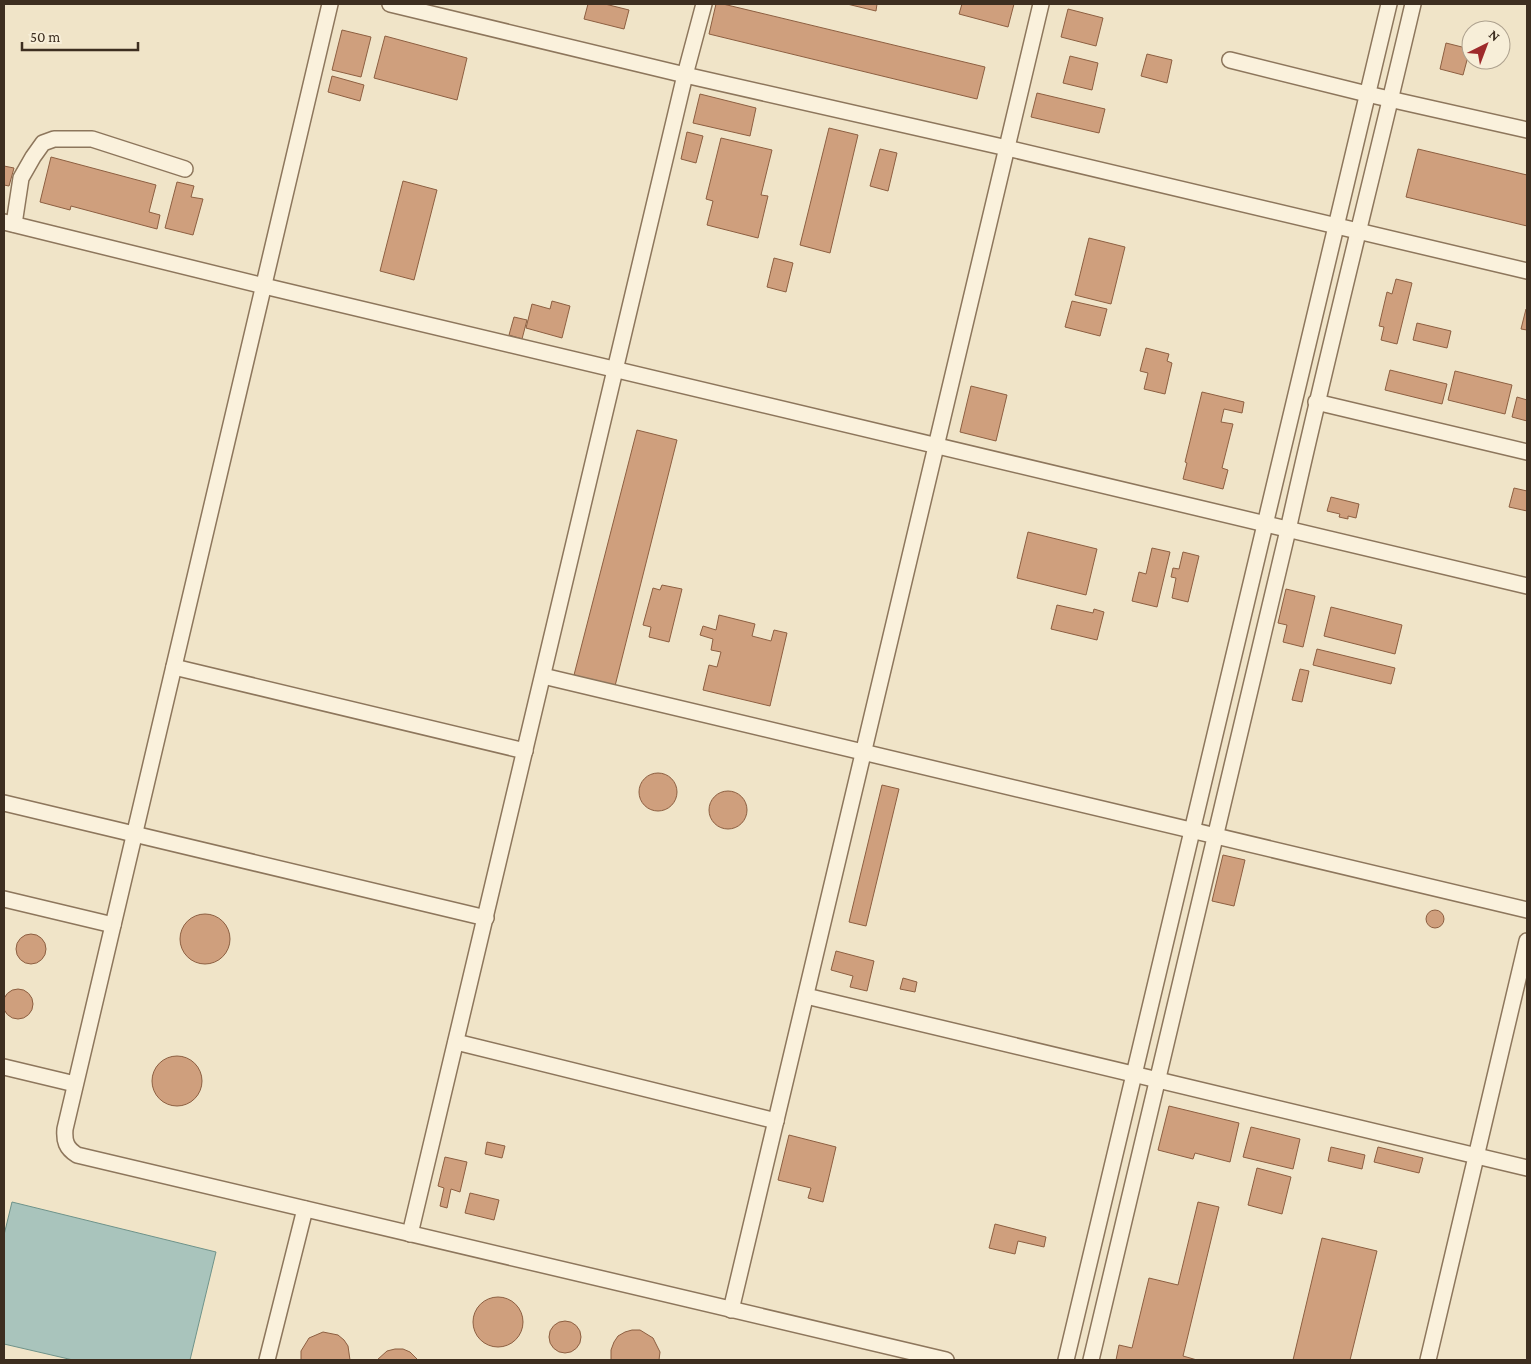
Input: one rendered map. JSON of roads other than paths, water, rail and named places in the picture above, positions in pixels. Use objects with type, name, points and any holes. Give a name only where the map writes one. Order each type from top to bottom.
[{"type":"lane","points":[[330,4],[75,1084],[65,1129],[64,1138],[66,1144],[71,1151],[78,1155],[946,1360]]},
{"type":"lane","points":[[390,4],[685,75],[1007,148],[1527,271]]},
{"type":"lane","points":[[410,1234],[685,75],[704,4]]},
{"type":"lane","points":[[731,1310],[1041,4]]},
{"type":"lane","points":[[1066,1360],[1389,4]]},
{"type":"lane","points":[[1091,1360],[1288,530],[1316,402],[1413,4]]},
{"type":"lane","points":[[1230,60],[1367,94],[1527,130]]},
{"type":"lane","points":[[185,169],[92,139],[54,139],[44,143],[32,157],[21,178],[9,223],[264,286],[1527,586]]},
{"type":"lane","points":[[1316,402],[1527,452]]},
{"type":"lane","points":[[174,667],[525,751]]},
{"type":"lane","points":[[543,676],[1527,910]]},
{"type":"lane","points":[[4,803],[486,918]]},
{"type":"lane","points":[[4,899],[113,925]]},
{"type":"lane","points":[[1428,1360],[1527,941]]},
{"type":"lane","points":[[806,996],[1527,1168]]},
{"type":"lane","points":[[456,1042],[776,1121]]},
{"type":"lane","points":[[4,1067],[75,1084]]},
{"type":"lane","points":[[267,1360],[305,1208]]},
{"type":"lane","points":[[1085,1282],[1108,1287]]},
{"type":"lane","points":[[1073,1329],[1097,1335]]},
{"type":"water","points":[[12,1202],[216,1252],[190,1360],[73,1360],[4,1344],[4,1235]]}]
